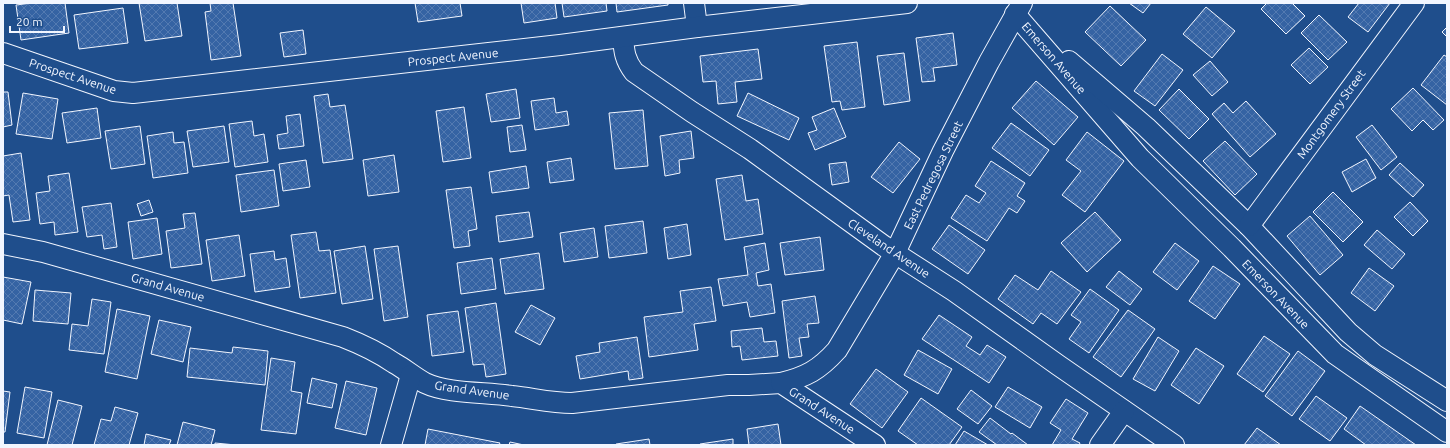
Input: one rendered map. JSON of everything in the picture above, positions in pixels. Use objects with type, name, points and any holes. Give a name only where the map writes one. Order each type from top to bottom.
[{"type":"street","points":[[694,3],[697,27]]},
{"type":"street","name":"Prospect Avenue","points":[[3,53],[114,91],[133,93],[908,3]]},
{"type":"street","name":"Montgomery Street","points":[[1249,226],[1414,3]]},
{"type":"street","name":"Emerson Avenue","points":[[1019,8],[1249,226],[1348,332],[1375,355],[1447,401]]},
{"type":"street","name":"Emerson Avenue","points":[[1019,8],[1140,158],[1232,248],[1335,354],[1447,432]]},
{"type":"street","name":"East Pedregosa Street","points":[[781,384],[811,373],[825,363],[836,350],[895,253],[943,151],[1019,8]]},
{"type":"street","name":"Cleveland Avenue","points":[[623,37],[628,63],[634,72],[692,112],[750,149],[895,253],[954,291],[1174,445]]},
{"type":"street","name":"Grand Avenue","points":[[3,244],[51,254],[343,337],[364,346],[395,363],[411,375],[426,383],[442,389],[513,396],[559,403],[572,403],[728,385],[781,384],[875,445]]},
{"type":"street","points":[[391,445],[411,375]]},
{"type":"street","points":[[1100,445],[1124,411]]},
{"type":"building","points":[[32,3],[65,3],[69,33],[21,40],[16,5]]},
{"type":"building","points":[[139,3],[177,3],[182,36],[145,41]]},
{"type":"building","points":[[210,3],[233,3],[241,56],[211,60],[205,12],[211,11]]},
{"type":"building","points":[[415,3],[460,3],[462,16],[418,22]]},
{"type":"building","points":[[521,3],[555,3],[557,18],[524,23]]},
{"type":"building","points":[[562,3],[606,3],[607,11],[564,17]]},
{"type":"building","points":[[616,3],[668,3],[668,5],[617,12]]},
{"type":"building","points":[[1129,3],[1151,3],[1143,13]]},
{"type":"building","points":[[1267,3],[1292,3],[1305,16],[1286,34],[1261,9]]},
{"type":"building","points":[[1359,3],[1390,3],[1368,32],[1348,17]]},
{"type":"building","points":[[1110,6],[1146,40],[1121,66],[1085,32]]},
{"type":"building","points":[[1206,7],[1235,31],[1212,58],[1183,34]]},
{"type":"building","points":[[123,8],[128,43],[79,49],[74,15]]},
{"type":"building","points":[[1319,15],[1347,42],[1328,60],[1301,33]]},
{"type":"building","points":[[1447,27],[1447,37],[1442,32]]},
{"type":"building","points":[[303,30],[306,54],[284,57],[280,33]]},
{"type":"building","points":[[953,33],[957,65],[933,68],[935,81],[922,82],[916,38]]},
{"type":"building","points":[[857,42],[865,107],[842,110],[840,101],[832,102],[824,46]]},
{"type":"building","points":[[1309,48],[1328,67],[1310,84],[1291,65]]},
{"type":"building","points":[[758,49],[762,79],[735,82],[737,102],[718,104],[716,81],[703,82],[700,56]]},
{"type":"building","points":[[904,53],[910,101],[884,105],[877,56]]},
{"type":"building","points":[[1162,54],[1183,70],[1155,106],[1134,91]]},
{"type":"building","points":[[1444,55],[1447,57],[1447,105],[1421,85]]},
{"type":"building","points":[[1210,61],[1228,82],[1212,96],[1193,75]]},
{"type":"building","points":[[1036,81],[1078,117],[1054,145],[1012,108]]},
{"type":"building","points":[[1413,88],[1444,120],[1433,130],[1423,120],[1412,131],[1391,109]]},
{"type":"building","points":[[516,89],[520,118],[491,122],[486,94]]},
{"type":"building","points":[[1179,89],[1209,119],[1189,139],[1159,110]]},
{"type":"building","points":[[3,92],[8,92],[12,125],[3,127]]},
{"type":"building","points":[[23,93],[58,99],[52,139],[16,134]]},
{"type":"building","points":[[748,93],[799,118],[789,140],[737,116]]},
{"type":"building","points":[[328,94],[330,107],[345,105],[353,159],[323,163],[314,96]]},
{"type":"building","points":[[554,98],[556,113],[567,111],[569,125],[535,130],[531,101]]},
{"type":"building","points":[[1246,101],[1276,134],[1250,157],[1212,114],[1224,103],[1233,113]]},
{"type":"building","points":[[464,107],[471,158],[443,162],[436,111]]},
{"type":"building","points":[[97,108],[101,138],[67,143],[62,113]]},
{"type":"building","points":[[834,108],[846,137],[815,150],[808,133],[817,130],[812,117]]},
{"type":"building","points":[[643,110],[648,166],[615,169],[609,113]]},
{"type":"building","points":[[300,114],[304,146],[279,149],[277,135],[288,133],[286,116]]},
{"type":"building","points":[[252,121],[254,136],[264,134],[268,162],[235,167],[229,124]]},
{"type":"building","points":[[1011,123],[1049,150],[1030,176],[992,148]]},
{"type":"building","points":[[522,125],[526,150],[510,152],[507,127]]},
{"type":"building","points":[[1372,125],[1397,157],[1381,170],[1356,137]]},
{"type":"building","points":[[140,126],[145,164],[111,169],[105,131]]},
{"type":"building","points":[[224,126],[229,162],[193,167],[187,131]]},
{"type":"building","points":[[691,131],[694,158],[679,160],[680,173],[665,176],[660,136]]},
{"type":"building","points":[[173,132],[174,143],[184,142],[188,173],[153,178],[147,136]]},
{"type":"building","points":[[1087,132],[1124,161],[1085,212],[1062,195],[1081,171],[1066,160]]},
{"type":"building","points":[[1225,141],[1257,174],[1235,195],[1203,161]]},
{"type":"building","points":[[899,142],[920,159],[893,193],[871,177]]},
{"type":"building","points":[[21,153],[30,220],[13,222],[9,195],[3,196],[3,156]]},
{"type":"building","points":[[394,155],[399,192],[368,196],[363,160]]},
{"type":"building","points":[[571,158],[574,180],[550,183],[547,162]]},
{"type":"building","points":[[1366,159],[1376,178],[1352,192],[1342,172]]},
{"type":"building","points":[[306,160],[310,187],[283,191],[279,164]]},
{"type":"building","points":[[991,161],[1025,183],[1017,196],[1025,201],[1017,213],[1009,208],[987,241],[951,218],[966,195],[979,203],[986,193],[975,186]]},
{"type":"building","points":[[846,162],[849,182],[832,185],[829,164]]},
{"type":"building","points":[[1400,163],[1424,185],[1413,197],[1389,175]]},
{"type":"building","points":[[526,166],[529,188],[492,193],[489,172]]},
{"type":"building","points":[[274,170],[279,206],[241,212],[236,175]]},
{"type":"building","points":[[69,173],[78,232],[55,235],[54,222],[40,224],[36,193],[50,191],[48,176]]},
{"type":"building","points":[[742,175],[746,201],[758,199],[763,234],[725,240],[716,179]]},
{"type":"building","points":[[471,187],[477,229],[468,231],[470,246],[454,248],[446,190]]},
{"type":"building","points":[[1333,192],[1363,222],[1343,242],[1313,212]]},
{"type":"building","points":[[149,200],[153,212],[141,216],[137,204]]},
{"type":"building","points":[[1410,202],[1428,221],[1413,236],[1394,217]]},
{"type":"building","points":[[111,203],[117,247],[104,249],[102,235],[87,237],[82,207]]},
{"type":"building","points":[[529,212],[533,237],[499,242],[496,216]]},
{"type":"building","points":[[1095,212],[1121,240],[1087,272],[1061,243]]},
{"type":"building","points":[[195,213],[202,264],[171,268],[166,231],[185,228],[183,214]]},
{"type":"building","points":[[1310,216],[1343,255],[1320,275],[1287,236]]},
{"type":"building","points":[[157,218],[162,254],[133,259],[128,222]]},
{"type":"building","points":[[643,221],[647,253],[609,258],[605,226]]},
{"type":"building","points":[[687,224],[691,255],[668,259],[664,228]]},
{"type":"building","points":[[949,225],[985,250],[968,274],[932,249]]},
{"type":"building","points":[[594,228],[598,257],[564,262],[560,233]]},
{"type":"building","points":[[1377,230],[1405,254],[1392,269],[1364,245]]},
{"type":"building","points":[[316,232],[319,251],[330,250],[336,293],[300,298],[291,235]]},
{"type":"building","points":[[239,235],[245,276],[212,281],[206,240]]},
{"type":"building","points":[[820,237],[824,270],[785,275],[780,243]]},
{"type":"building","points":[[765,243],[769,270],[756,273],[758,286],[771,284],[775,313],[750,317],[747,302],[723,306],[718,279],[748,275],[744,247]]},
{"type":"building","points":[[1175,243],[1199,261],[1177,290],[1153,272]]},
{"type":"building","points":[[365,246],[373,299],[342,304],[334,251]]},
{"type":"building","points":[[398,246],[408,317],[384,321],[374,249]]},
{"type":"building","points":[[274,251],[275,260],[286,258],[290,287],[255,292],[250,254]]},
{"type":"building","points":[[539,253],[544,289],[505,294],[500,259]]},
{"type":"building","points":[[492,258],[496,289],[461,294],[457,263]]},
{"type":"building","points":[[1213,266],[1240,284],[1215,319],[1189,301]]},
{"type":"building","points":[[1369,268],[1394,286],[1375,311],[1351,293]]},
{"type":"building","points":[[1051,271],[1081,292],[1057,324],[1041,313],[1033,324],[998,299],[1015,275],[1038,290]]},
{"type":"building","points":[[1119,271],[1142,289],[1130,305],[1106,287]]},
{"type":"building","points":[[3,277],[31,282],[22,324],[3,320]]},
{"type":"building","points":[[711,287],[716,321],[694,324],[698,350],[649,357],[644,317],[683,312],[680,291]]},
{"type":"building","points":[[1090,289],[1119,310],[1089,353],[1069,339],[1081,322],[1071,315]]},
{"type":"building","points":[[35,290],[71,293],[68,324],[33,321]]},
{"type":"building","points":[[815,296],[819,323],[807,324],[809,337],[799,338],[802,356],[789,358],[782,301]]},
{"type":"building","points":[[92,299],[111,302],[104,354],[69,350],[72,324],[88,326]]},
{"type":"building","points":[[496,303],[506,374],[486,377],[484,364],[473,365],[465,308]]},
{"type":"building","points":[[531,305],[555,318],[540,345],[515,332]]},
{"type":"building","points":[[117,309],[150,316],[137,379],[105,372]]},
{"type":"building","points":[[1128,310],[1155,329],[1121,377],[1093,357]]},
{"type":"building","points":[[458,311],[464,352],[432,356],[427,315]]},
{"type":"building","points":[[939,315],[972,337],[966,346],[980,355],[987,345],[1006,357],[989,383],[922,339]]},
{"type":"building","points":[[159,320],[191,327],[183,362],[151,354]]},
{"type":"building","points":[[762,328],[764,342],[776,341],[778,356],[742,360],[740,346],[732,347],[731,331]]},
{"type":"building","points":[[1264,336],[1290,354],[1263,392],[1237,374]]},
{"type":"building","points":[[637,337],[643,378],[629,380],[628,371],[580,379],[576,356],[600,352],[599,343]]},
{"type":"building","points":[[1158,337],[1179,351],[1155,391],[1133,379]]},
{"type":"building","points":[[233,347],[268,351],[265,385],[187,377],[190,348],[232,353]]},
{"type":"building","points":[[1196,348],[1224,366],[1199,404],[1171,385]]},
{"type":"building","points":[[918,350],[952,369],[938,394],[904,375]]},
{"type":"building","points":[[1298,351],[1325,371],[1292,416],[1265,396]]},
{"type":"building","points":[[271,358],[295,362],[291,391],[302,393],[296,434],[261,430]]},
{"type":"building","points":[[876,369],[908,392],[882,428],[850,404]]},
{"type":"building","points":[[312,378],[337,384],[332,408],[307,403]]},
{"type":"building","points":[[346,381],[377,388],[366,435],[335,428]]},
{"type":"building","points":[[25,387],[52,392],[44,438],[17,433]]},
{"type":"building","points":[[1008,387],[1042,407],[1030,428],[995,407]]},
{"type":"building","points":[[971,390],[992,406],[978,424],[957,409]]},
{"type":"building","points":[[3,391],[10,392],[5,432],[3,432]]},
{"type":"building","points":[[1316,396],[1347,418],[1330,441],[1299,419]]},
{"type":"building","points":[[921,398],[962,427],[949,445],[918,445],[898,431]]},
{"type":"building","points":[[1066,399],[1088,413],[1072,439],[1080,443],[1079,445],[1052,445],[1061,430],[1050,423]]},
{"type":"building","points":[[58,400],[82,406],[72,445],[47,445]]},
{"type":"building","points":[[1360,406],[1416,445],[1366,445],[1344,429]]},
{"type":"building","points":[[115,407],[138,413],[129,445],[94,445],[101,419],[111,421]]},
{"type":"building","points":[[990,418],[1028,445],[997,445],[979,432]]},
{"type":"building","points":[[183,422],[215,430],[211,445],[177,445]]},
{"type":"building","points":[[778,424],[781,445],[749,445],[747,429]]},
{"type":"building","points":[[1257,428],[1281,445],[1244,445]]},
{"type":"building","points":[[428,429],[500,443],[499,445],[425,445]]},
{"type":"building","points":[[964,431],[988,445],[955,445]]},
{"type":"building","points":[[146,434],[171,440],[169,445],[144,445]]},
{"type":"building","points":[[649,439],[650,445],[616,445],[616,444]]},
{"type":"building","points":[[733,439],[733,445],[700,444]]},
{"type":"building","points":[[510,442],[524,445],[509,445]]},
{"type":"building","points":[[215,443],[236,445],[215,445]]}]
